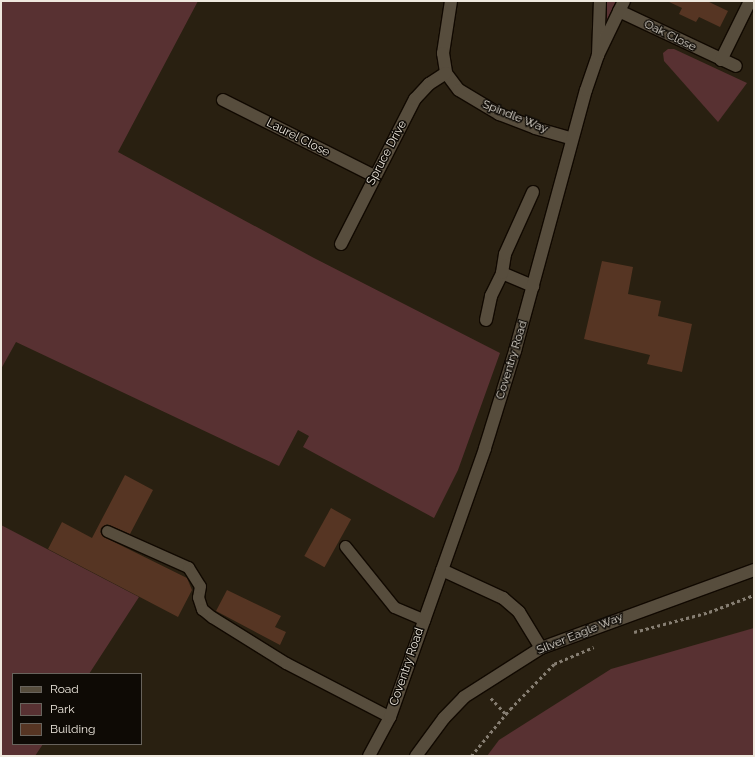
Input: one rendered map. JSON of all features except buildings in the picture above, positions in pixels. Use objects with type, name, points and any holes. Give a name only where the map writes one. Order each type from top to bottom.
[{"type":"street","points":[[446,73],[443,41],[451,1]]},
{"type":"street","points":[[598,55],[600,1]]},
{"type":"street","points":[[721,60],[750,1]]},
{"type":"street","name":"Coventry Road","points":[[369,756],[390,717],[485,448],[533,286],[571,138],[598,55],[622,6]]},
{"type":"street","name":"Oak Close","points":[[622,6],[721,60],[736,66]]},
{"type":"street","name":"Spindle Way","points":[[446,73],[460,90],[480,104],[535,128],[571,138]]},
{"type":"street","name":"Spruce Drive","points":[[341,244],[374,176],[415,99],[429,84],[446,73]]},
{"type":"street","name":"Laurel Close","points":[[223,100],[374,176]]},
{"type":"street","points":[[486,320],[491,296],[502,273],[505,254],[532,192]]},
{"type":"street","points":[[502,273],[533,286]]},
{"type":"street","points":[[442,570],[502,598],[519,612],[541,648]]},
{"type":"street","name":"Silver Eagle Way","points":[[416,756],[444,718],[464,697],[541,648],[754,570]]},
{"type":"lane","points":[[107,531],[188,567],[200,586],[198,597],[202,609],[212,617],[286,663],[390,717]]},
{"type":"lane","points":[[344,546],[394,607],[424,620]]},
{"type":"path","points":[[626,634],[709,612],[754,595]]},
{"type":"path","points":[[471,756],[506,714],[554,664],[597,646]]},
{"type":"path","points":[[481,685],[506,714]]},
{"type":"green space","points":[[1,1],[198,1],[118,152],[314,258],[500,353],[458,470],[434,518],[303,447],[309,436],[298,430],[279,466],[16,342],[1,369]]},
{"type":"green space","points":[[600,1],[624,1],[598,55]]},
{"type":"green space","points":[[668,49],[674,49],[747,83],[718,122],[664,61],[663,53]]},
{"type":"green space","points":[[1,525],[139,597],[90,673],[12,673],[12,745],[42,745],[35,756],[1,756]]},
{"type":"green space","points":[[754,628],[754,756],[487,756],[499,740],[611,669]]}]
